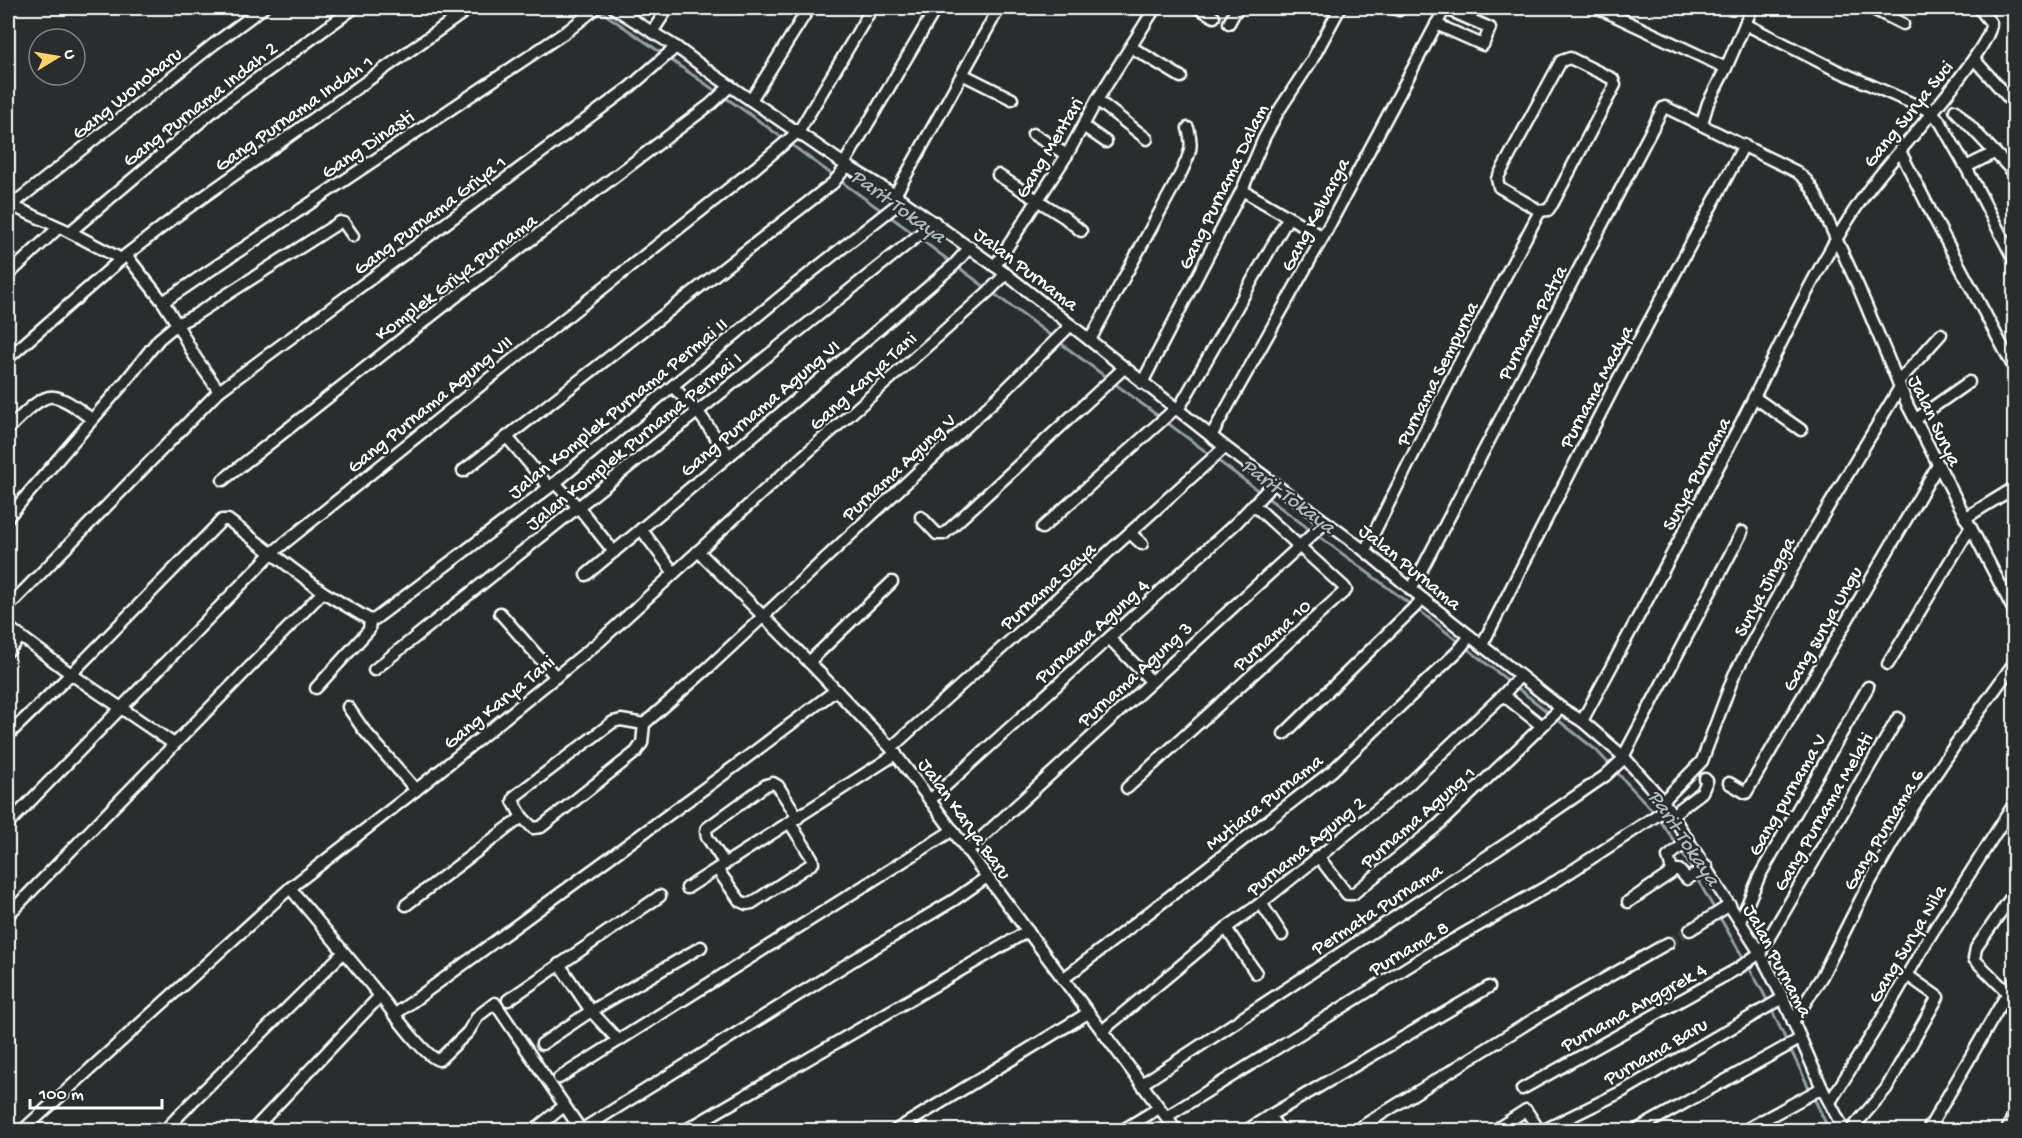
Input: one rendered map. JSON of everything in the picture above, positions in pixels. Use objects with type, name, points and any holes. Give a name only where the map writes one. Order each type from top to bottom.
[{"type":"street","name":"Gang Wonobaru","points":[[9,206],[263,8]]},
{"type":"street","name":"Gang Purnama Indah 2","points":[[70,232],[218,107],[354,8]]},
{"type":"street","name":"Gang Purnama Indah 1","points":[[124,257],[175,217],[470,8]]},
{"type":"street","name":"Jalan Purnama","points":[[614,8],[652,32],[728,88],[751,100],[844,168],[898,201],[967,251],[995,266],[1004,276],[1069,327],[1090,340],[1121,370],[1142,383],[1211,436],[1223,449],[1323,524],[1365,552],[1411,590],[1420,602],[1464,643],[1482,645],[1511,686],[1582,721],[1623,759],[1667,808],[1689,840],[1728,907],[1740,921],[1793,1022],[1798,1041],[1819,1089],[1830,1102],[1844,1131]]},
{"type":"street","points":[[652,32],[668,8]]},
{"type":"street","points":[[751,100],[808,8]]},
{"type":"street","points":[[795,134],[811,111],[871,8]]},
{"type":"street","points":[[463,471],[833,183],[844,168],[936,8]]},
{"type":"street","points":[[898,201],[962,74],[999,8]]},
{"type":"street","name":"Gang Mentari","points":[[995,266],[1067,155],[1097,100],[1155,8]]},
{"type":"street","points":[[1197,8],[1214,16]]},
{"type":"street","points":[[1229,23],[1237,8]]},
{"type":"street","name":"Gang Purnama Dalam","points":[[1142,383],[1242,190],[1264,138],[1312,60],[1340,8]]},
{"type":"street","points":[[1436,24],[1483,45],[1490,28],[1444,8]]},
{"type":"street","name":"Gang Keluarga","points":[[1211,436],[1323,237],[1444,8]]},
{"type":"street","points":[[1598,8],[1726,68]]},
{"type":"street","points":[[1702,123],[1707,104],[1726,68],[1752,8]]},
{"type":"street","points":[[1871,8],[1903,24]]},
{"type":"street","name":"Gang Surya Suci","points":[[1836,239],[1867,192],[1974,59],[1991,26],[1979,8]]},
{"type":"street","name":"Gang Dinasti","points":[[163,302],[560,35],[593,10]]},
{"type":"street","points":[[1745,24],[1834,69],[1932,112],[1941,123],[1966,167],[2014,260]]},
{"type":"street","points":[[1131,47],[1181,77]]},
{"type":"street","name":"Gang Purnama Griya 1","points":[[8,607],[219,391],[630,87],[675,49]]},
{"type":"street","name":"Purnama Sempurna","points":[[1570,58],[1613,79],[1615,85],[1553,203],[1548,210],[1540,211],[1498,187],[1497,179],[1561,61],[1570,58]]},
{"type":"street","points":[[1974,59],[2014,104]]},
{"type":"street","points":[[962,74],[1011,99]]},
{"type":"street","name":"Komplek Griya Purnama","points":[[223,480],[459,294],[711,104],[728,88]]},
{"type":"street","points":[[1097,100],[1147,140]]},
{"type":"street","name":"Purnama Patra","points":[[1411,590],[1663,108],[1665,106],[1702,123]]},
{"type":"street","points":[[1955,110],[2014,173]]},
{"type":"street","name":"Jalan Surya","points":[[1702,123],[1797,172],[1807,181],[1858,286],[1899,385],[2014,611]]},
{"type":"street","points":[[1083,126],[1106,142]]},
{"type":"street","points":[[1090,340],[1181,173],[1192,144],[1188,129]]},
{"type":"street","name":"Gang Purnama Agung VII","points":[[8,824],[272,553],[795,134]]},
{"type":"street","points":[[1033,134],[1067,155]]},
{"type":"street","name":"Purnama Madya","points":[[1482,645],[1614,387],[1744,145]]},
{"type":"street","points":[[1900,151],[2014,368]]},
{"type":"street","points":[[1966,167],[1994,153]]},
{"type":"street","points":[[999,175],[1081,231]]},
{"type":"street","points":[[1242,190],[1323,237]]},
{"type":"street","name":"Jalan Komplek Purnama Permai II","points":[[369,620],[375,619],[552,485],[795,285],[883,216],[898,201]]},
{"type":"street","points":[[9,206],[124,257],[163,302],[195,357],[219,391]]},
{"type":"street","name":"Purnama Sempurna","points":[[1365,552],[1455,371],[1540,211]]},
{"type":"street","points":[[1042,528],[1175,410],[1288,218]]},
{"type":"street","points":[[8,517],[159,339],[177,324],[195,315],[339,222],[344,223],[353,236]]},
{"type":"street","name":"Jalan Komplek Purnama Permai I","points":[[374,670],[931,226]]},
{"type":"street","points":[[8,275],[58,228]]},
{"type":"street","name":"Surya Purnama","points":[[1582,721],[1836,239]]},
{"type":"street","name":"Gang Purnama Agung VI","points":[[586,574],[729,456],[954,265],[967,251]]},
{"type":"street","points":[[8,358],[124,257]]},
{"type":"street","name":"Gang Karya Tani","points":[[23,1131],[290,888],[416,790],[600,640],[1004,276]]},
{"type":"street","name":"Purnama Agung V","points":[[644,724],[709,667],[963,430],[1069,327]]},
{"type":"street","name":"Surya Jingga","points":[[1667,808],[1702,761],[1734,675],[1810,537],[1899,385],[1941,334]]},
{"type":"street","points":[[921,517],[937,534],[940,536],[944,534],[1121,370]]},
{"type":"street","points":[[1916,419],[1969,382]]},
{"type":"street","points":[[673,387],[698,412],[729,456]]},
{"type":"street","points":[[8,429],[36,403],[49,397],[63,400],[92,419]]},
{"type":"street","points":[[1754,397],[1801,430]]},
{"type":"street","points":[[507,437],[552,485],[579,508],[614,552]]},
{"type":"street","name":"Purnama Jaya","points":[[687,888],[794,820],[894,751],[1223,449]]},
{"type":"street","name":"Gang surya Ungu","points":[[1729,783],[1746,793],[1938,465]]},
{"type":"street","name":"Purnama Agung 4","points":[[930,800],[1110,639],[1273,485]]},
{"type":"street","points":[[1888,664],[1968,523],[2014,488]]},
{"type":"street","name":"Purnama 10","points":[[1127,788],[1345,592],[1344,587],[1257,502]]},
{"type":"street","points":[[8,735],[222,520],[228,520],[323,592],[369,620],[369,630],[316,688]]},
{"type":"street","name":"Purnama Agung 3","points":[[967,850],[1323,524]]},
{"type":"street","points":[[641,529],[675,573]]},
{"type":"street","name":"Permata Purnama","points":[[1142,1084],[1605,776],[1623,759],[1742,532]]},
{"type":"street","points":[[1130,533],[1142,544]]},
{"type":"street","name":"Jalan Karya Baru","points":[[699,551],[894,751],[1176,1131]]},
{"type":"street","points":[[809,662],[892,582]]},
{"type":"street","points":[[8,915],[323,592]]},
{"type":"street","points":[[1284,734],[1420,602]]},
{"type":"street","points":[[500,613],[556,677]]},
{"type":"street","points":[[8,627],[71,674],[174,744]]},
{"type":"street","points":[[8,651],[21,637]]},
{"type":"street","points":[[1110,639],[1150,681]]},
{"type":"street","name":"Mutiara Purnama","points":[[1063,979],[1332,771],[1464,643]]},
{"type":"street","name":"Gang Purnama 6","points":[[1793,1022],[1822,976],[1866,889],[1912,809],[2014,663]]},
{"type":"street","points":[[1511,686],[1545,724]]},
{"type":"street","name":"Purnama Agung 2","points":[[1102,1031],[1226,928],[1261,903],[1408,785],[1511,686]]},
{"type":"street","name":"Gang purnama V","points":[[1740,921],[1760,875],[1868,687]]},
{"type":"street","points":[[394,1015],[836,690]]},
{"type":"street","points":[[348,707],[363,729],[416,790]]},
{"type":"street","name":"Purnama Agung 1","points":[[1318,856],[1347,894],[1351,896],[1436,826],[1558,710]]},
{"type":"street","name":"Gang Purnama Melati","points":[[1757,955],[1898,718]]},
{"type":"street","points":[[621,720],[644,724],[642,743],[636,752],[541,827],[533,828],[522,817],[513,801],[515,796],[613,722],[621,720]]},
{"type":"street","points":[[1667,808],[1702,792],[1707,781],[1704,779]]},
{"type":"street","points":[[773,783],[778,786],[794,820],[813,863],[752,903],[747,904],[740,901],[707,837],[707,828],[766,785],[773,783]]},
{"type":"street","name":"Gang Surya Nila","points":[[1830,1102],[1930,936],[2014,804]]},
{"type":"street","name":"Purnama 8","points":[[1123,1131],[1163,1113],[1558,880],[1667,808]]},
{"type":"street","points":[[406,905],[522,817]]},
{"type":"street","points":[[558,1078],[953,830]]},
{"type":"street","points":[[1672,870],[1668,857],[1689,840]]},
{"type":"street","points":[[1628,902],[1664,879],[1672,870],[1678,869],[1685,878],[1705,869]]},
{"type":"street","points":[[290,888],[394,1015],[423,1048],[437,1060],[468,1032],[478,1016],[495,1003],[581,1130],[954,900],[987,877]]},
{"type":"street","points":[[2008,993],[1974,959],[1976,948],[2014,893]]},
{"type":"street","points":[[508,1000],[660,896]]},
{"type":"street","points":[[1261,903],[1282,935]]},
{"type":"street","points":[[1690,930],[1728,907]]},
{"type":"street","points":[[1226,928],[1256,973]]},
{"type":"street","points":[[686,1131],[1028,932]]},
{"type":"street","points":[[1356,1131],[1539,1016],[1668,943]]},
{"type":"street","points":[[542,1044],[591,1011],[701,947]]},
{"type":"street","points":[[165,1131],[343,953]]},
{"type":"street","name":"Purnama Anggrek 4","points":[[1522,1089],[1737,969],[1757,955]]},
{"type":"street","points":[[559,964],[591,1011],[618,1040]]},
{"type":"street","points":[[1851,1131],[1886,1089],[1938,997],[1907,975]]},
{"type":"street","points":[[1928,1131],[2014,982]]},
{"type":"street","points":[[1247,1131],[1489,987]]},
{"type":"street","points":[[253,1131],[380,996]]},
{"type":"street","name":"Purnama Baru","points":[[1544,1131],[1623,1091],[1780,1000]]},
{"type":"street","points":[[896,1131],[1088,1013]]},
{"type":"street","points":[[1636,1131],[1798,1041]]},
{"type":"street","points":[[1745,1131],[1819,1089]]},
{"type":"street","points":[[534,1131],[564,1106]]},
{"type":"street","points":[[1495,1131],[1527,1110],[1539,1131]]},
{"type":"street","points":[[2007,1131],[2014,1114]]},
{"type":"street","points":[[1269,1116],[1280,1131]]},
{"type":"waterway","name":"Parit Tokaya","points":[[599,10],[663,54]]},
{"type":"waterway","name":"Parit Tokaya","points":[[668,58],[834,176]]},
{"type":"waterway","name":"Parit Tokaya","points":[[839,180],[882,211]]},
{"type":"waterway","name":"Parit Tokaya","points":[[888,215],[914,234]]},
{"type":"waterway","name":"Parit Tokaya","points":[[919,238],[952,263]]},
{"type":"waterway","name":"Parit Tokaya","points":[[958,267],[1054,338]]},
{"type":"waterway","name":"Parit Tokaya","points":[[1059,342],[1260,492]]},
{"type":"waterway","name":"Parit Tokaya","points":[[1265,496],[1411,605]]},
{"type":"waterway","name":"Parit Tokaya","points":[[1417,609],[1596,750],[1655,813]]},
{"type":"waterway","name":"Parit Tokaya","points":[[1659,819],[1677,845]]},
{"type":"waterway","name":"Parit Tokaya","points":[[1681,851],[1693,871]]},
{"type":"waterway","name":"Parit Tokaya","points":[[1696,877],[1715,910]]},
{"type":"waterway","name":"Parit Tokaya","points":[[1719,916],[1763,992],[1810,1090]]},
{"type":"waterway","name":"Parit Tokaya","points":[[1813,1096],[1829,1130]]},
{"type":"tunnel","points":[[1668,943],[1690,930]]}]
